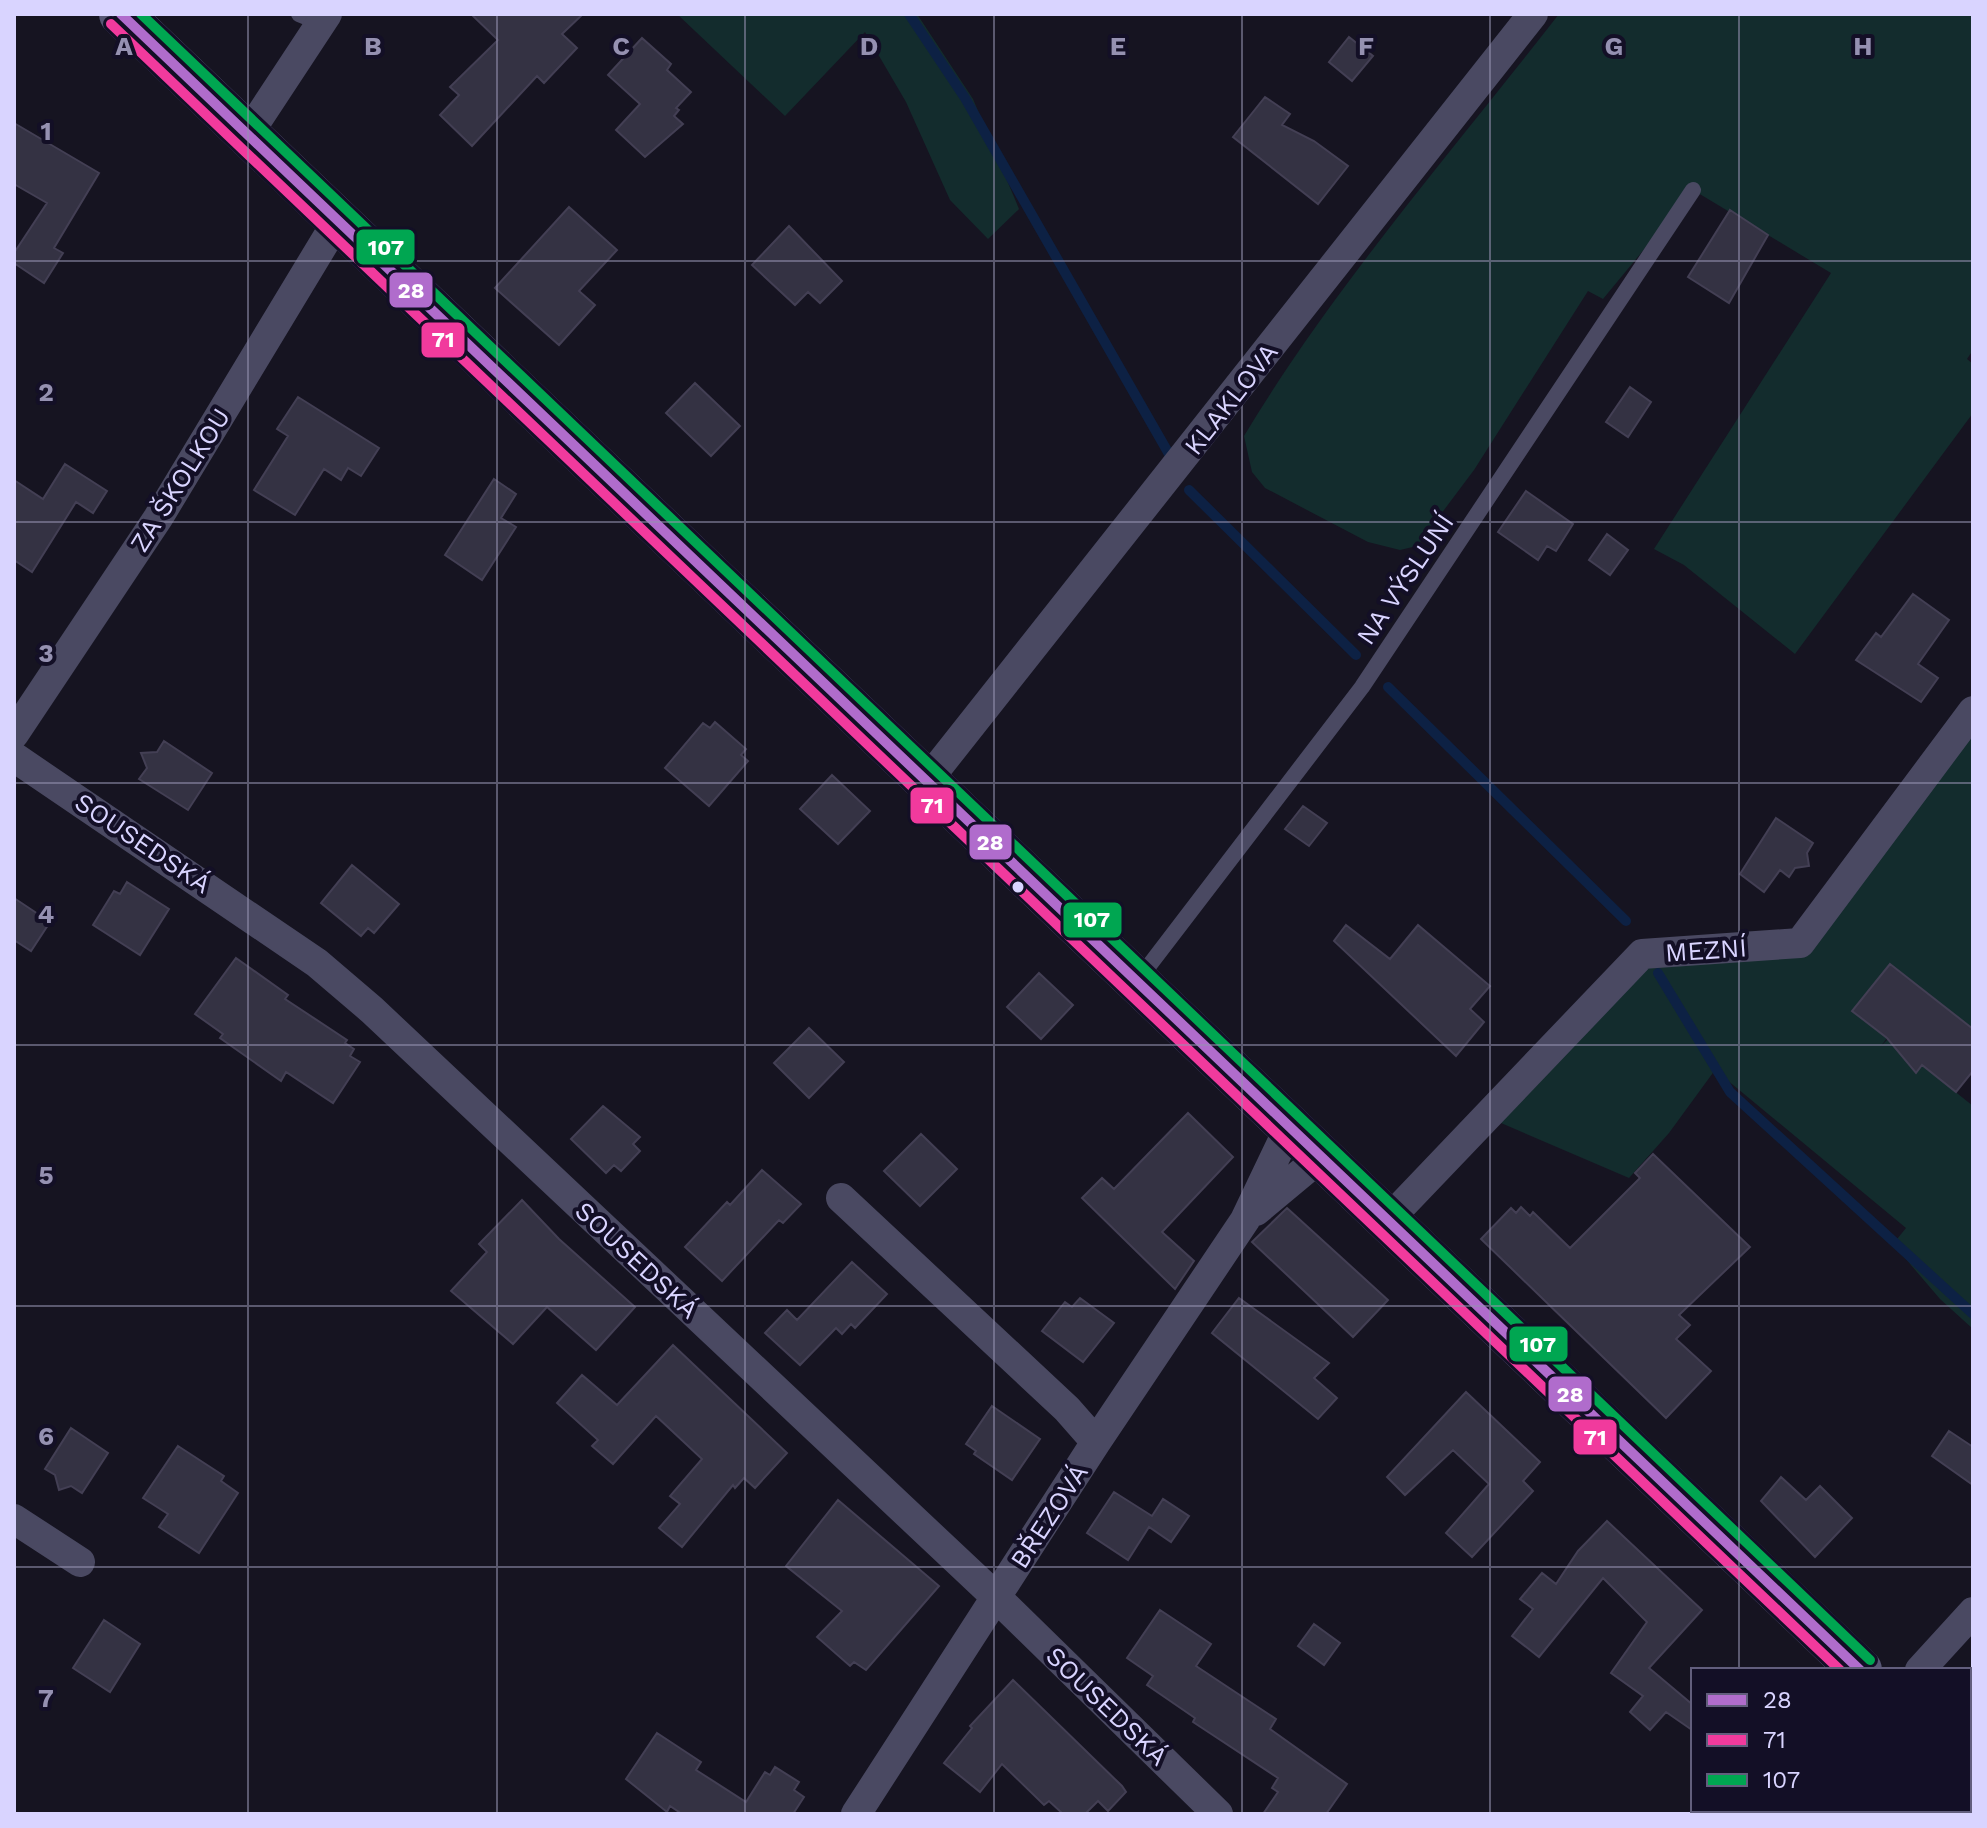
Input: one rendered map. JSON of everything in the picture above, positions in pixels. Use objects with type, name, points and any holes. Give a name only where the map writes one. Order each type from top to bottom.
[{"type":"main road","points":[[121,14],[671,534],[926,782],[1858,1668]]},
{"type":"street","name":"KLAKLOVA","points":[[926,782],[1533,14]]},
{"type":"street","points":[[248,134],[315,17]]},
{"type":"street","name":"ZA ŠKOLKOU","points":[[14,734],[158,518],[338,220]]},
{"type":"street","name":"MEZNÍ","points":[[1388,1220],[1642,954],[1800,943],[1973,711]]},
{"type":"street","name":"SOUSEDSKÁ","points":[[14,757],[328,972],[996,1597],[1218,1814]]},
{"type":"street","name":"BŘEZOVÁ","points":[[856,1814],[1096,1442],[1245,1220],[1290,1126]]},
{"type":"street","name":"BŘEZOVÁ","points":[[1245,1220],[1322,1156]]},
{"type":"street","points":[[841,1198],[1067,1409],[1096,1442]]},
{"type":"street","points":[[14,1519],[80,1562]]},
{"type":"street","points":[[1922,1668],[1973,1612]]},
{"type":"lane","name":"NA VÝSLUNÍ","points":[[1137,981],[1362,687],[1693,190]]},
{"type":"green space","points":[[677,14],[917,14],[973,99],[1019,209],[988,239],[950,200],[906,102],[865,32],[785,116]]},
{"type":"green space","points":[[1559,14],[1973,14],[1973,350],[1967,359],[1973,364],[1973,413],[1795,654],[1684,565],[1654,549],[1831,273],[1693,190],[1603,299],[1588,291],[1474,470],[1417,546],[1400,550],[1368,542],[1265,488],[1252,472],[1244,436],[1279,380],[1395,220]]},
{"type":"green space","points":[[1973,727],[1973,1029],[1890,964],[1853,1011],[1887,1038],[1881,1046],[1888,1039],[1920,1064],[1915,1073],[1922,1065],[1973,1106],[1973,1329],[1940,1299],[1893,1244],[1906,1228],[1715,1070],[1669,1133],[1629,1178],[1494,1120],[1653,956],[1805,951]]},
{"type":"building","points":[[471,14],[583,14],[562,34],[577,48],[544,83],[537,76],[472,146],[440,115],[459,95],[450,87],[498,40]]},
{"type":"building","points":[[1349,37],[1373,56],[1352,81],[1329,62]]},
{"type":"building","points":[[642,38],[671,64],[667,70],[691,92],[676,108],[679,110],[674,116],[683,124],[645,157],[616,130],[640,104],[608,75]]},
{"type":"building","points":[[1265,97],[1290,114],[1282,125],[1314,141],[1348,166],[1318,204],[1233,137]]},
{"type":"building","points":[[14,123],[99,173],[54,248],[63,253],[44,283],[14,263],[14,253],[47,203],[14,184]]},
{"type":"building","points":[[569,207],[617,250],[579,291],[595,305],[559,345],[495,288]]},
{"type":"building","points":[[1730,210],[1768,235],[1729,303],[1688,277]]},
{"type":"building","points":[[789,226],[842,281],[820,303],[808,292],[795,305],[752,265]]},
{"type":"building","points":[[695,383],[740,426],[711,456],[666,413]]},
{"type":"building","points":[[1630,387],[1651,402],[1628,437],[1606,422]]},
{"type":"building","points":[[298,397],[379,448],[361,476],[348,468],[341,480],[324,469],[295,515],[254,490],[288,436],[277,429]]},
{"type":"building","points":[[65,464],[107,491],[93,513],[76,502],[32,572],[14,560],[14,480],[43,499]]},
{"type":"building","points":[[494,479],[516,494],[501,518],[516,527],[482,580],[445,555]]},
{"type":"building","points":[[1526,491],[1573,524],[1556,551],[1547,546],[1538,560],[1498,532]]},
{"type":"building","points":[[1607,534],[1628,550],[1610,575],[1589,560]]},
{"type":"building","points":[[1913,594],[1949,620],[1918,664],[1938,678],[1921,702],[1856,660],[1876,633],[1881,637]]},
{"type":"building","points":[[715,722],[746,749],[741,755],[748,761],[709,806],[665,768],[703,723],[710,728]]},
{"type":"building","points":[[164,741],[212,773],[188,810],[139,779],[147,768],[141,753],[157,752]]},
{"type":"building","points":[[832,775],[870,811],[838,844],[800,809]]},
{"type":"building","points":[[1303,806],[1327,823],[1309,846],[1285,829]]},
{"type":"building","points":[[1776,818],[1813,843],[1807,853],[1809,866],[1795,868],[1789,877],[1780,870],[1764,892],[1740,874]]},
{"type":"building","points":[[352,865],[399,904],[374,933],[368,928],[361,936],[321,903]]},
{"type":"building","points":[[127,882],[169,909],[140,955],[93,925],[114,891],[120,894]]},
{"type":"building","points":[[14,898],[50,922],[31,951],[14,940]]},
{"type":"building","points":[[1346,925],[1390,959],[1418,925],[1490,986],[1470,1009],[1484,1022],[1456,1056],[1334,941]]},
{"type":"building","points":[[236,958],[288,995],[285,999],[347,1040],[345,1043],[354,1049],[350,1056],[360,1062],[333,1103],[286,1072],[281,1081],[220,1038],[223,1034],[195,1014]]},
{"type":"building","points":[[1890,964],[1973,1029],[1973,1071],[1956,1092],[1922,1065],[1916,1073],[1887,1038],[1852,1011]]},
{"type":"building","points":[[1039,973],[1073,1005],[1041,1039],[1007,1007]]},
{"type":"building","points":[[809,1028],[844,1062],[809,1098],[774,1063]]},
{"type":"building","points":[[603,1106],[640,1137],[633,1144],[640,1151],[621,1171],[614,1165],[606,1173],[571,1139]]},
{"type":"building","points":[[1188,1113],[1233,1157],[1162,1232],[1194,1261],[1175,1289],[1082,1198],[1102,1178],[1114,1189]]},
{"type":"building","points":[[921,1134],[957,1169],[920,1206],[884,1171]]},
{"type":"building","points":[[1653,1154],[1750,1247],[1679,1315],[1690,1325],[1676,1339],[1711,1371],[1666,1418],[1481,1239],[1511,1208],[1516,1213],[1521,1207],[1530,1216],[1533,1212],[1570,1248],[1640,1178],[1635,1173]]},
{"type":"building","points":[[762,1170],[801,1204],[783,1223],[779,1220],[722,1281],[685,1247]]},
{"type":"building","points":[[522,1200],[559,1239],[635,1307],[596,1350],[547,1307],[513,1344],[451,1291],[487,1252],[479,1244]]},
{"type":"building","points":[[1287,1208],[1388,1300],[1353,1337],[1252,1242]]},
{"type":"building","points":[[852,1262],[887,1294],[855,1328],[851,1324],[842,1334],[836,1328],[800,1365],[765,1333],[787,1310],[797,1320]]},
{"type":"building","points":[[1080,1298],[1114,1323],[1083,1362],[1042,1331],[1065,1302],[1072,1307]]},
{"type":"building","points":[[1239,1298],[1329,1363],[1314,1378],[1337,1398],[1318,1419],[1212,1333]]},
{"type":"building","points":[[673,1345],[787,1453],[755,1488],[744,1478],[735,1488],[733,1485],[682,1547],[659,1528],[680,1504],[670,1496],[702,1459],[656,1416],[613,1464],[592,1446],[598,1440],[557,1403],[582,1375],[617,1405]]},
{"type":"building","points":[[1466,1392],[1540,1462],[1523,1481],[1533,1491],[1472,1557],[1446,1533],[1489,1484],[1453,1450],[1405,1495],[1387,1477]]},
{"type":"building","points":[[992,1406],[1040,1439],[1012,1480],[974,1454],[976,1451],[966,1444]]},
{"type":"building","points":[[71,1428],[108,1453],[82,1493],[71,1486],[59,1490],[55,1475],[45,1469]]},
{"type":"building","points":[[1949,1431],[1973,1447],[1973,1485],[1932,1456]]},
{"type":"building","points":[[178,1446],[224,1476],[221,1481],[238,1493],[199,1553],[159,1527],[168,1514],[143,1498]]},
{"type":"building","points":[[1781,1477],[1806,1500],[1820,1486],[1852,1518],[1815,1557],[1761,1501]]},
{"type":"building","points":[[1114,1492],[1152,1516],[1163,1499],[1189,1516],[1171,1542],[1149,1527],[1128,1560],[1087,1533]]},
{"type":"building","points":[[838,1500],[939,1586],[866,1670],[854,1662],[850,1666],[817,1637],[842,1611],[786,1566]]},
{"type":"building","points":[[1607,1521],[1702,1610],[1649,1668],[1691,1703],[1691,1729],[1666,1712],[1650,1730],[1630,1712],[1643,1696],[1611,1673],[1647,1622],[1603,1578],[1539,1657],[1512,1636],[1533,1609],[1520,1599],[1542,1573],[1556,1584],[1578,1551]]},
{"type":"building","points":[[1160,1610],[1211,1644],[1196,1666],[1276,1719],[1270,1729],[1347,1784],[1326,1814],[1263,1814],[1278,1792],[1272,1788],[1278,1778],[1193,1722],[1195,1718],[1147,1685],[1153,1676],[1127,1658]]},
{"type":"building","points":[[104,1620],[140,1644],[110,1692],[73,1668]]},
{"type":"building","points":[[1314,1624],[1340,1643],[1324,1665],[1298,1646]]},
{"type":"building","points":[[1013,1680],[1122,1786],[1126,1792],[1108,1811],[1098,1801],[1085,1814],[1063,1814],[1049,1801],[1044,1805],[1002,1764],[980,1792],[944,1763],[972,1728],[970,1726]]},
{"type":"building","points":[[657,1733],[701,1762],[696,1770],[746,1802],[765,1772],[770,1775],[775,1767],[799,1782],[794,1790],[804,1797],[793,1814],[682,1814],[670,1806],[667,1812],[626,1779]]},
{"type":"waterway","points":[[909,14],[965,98],[1173,461]]},
{"type":"waterway","points":[[1189,490],[1356,655]]},
{"type":"waterway","points":[[1388,687],[1626,921]]},
{"type":"waterway","points":[[1658,973],[1730,1092],[1973,1314]]},
{"type":"transit line","name":"28","points":[[121,14],[1858,1668]]},
{"type":"transit line","name":"107","points":[[141,14],[1870,1660]]},
{"type":"transit line","name":"71","points":[[111,24],[1838,1668]]}]
